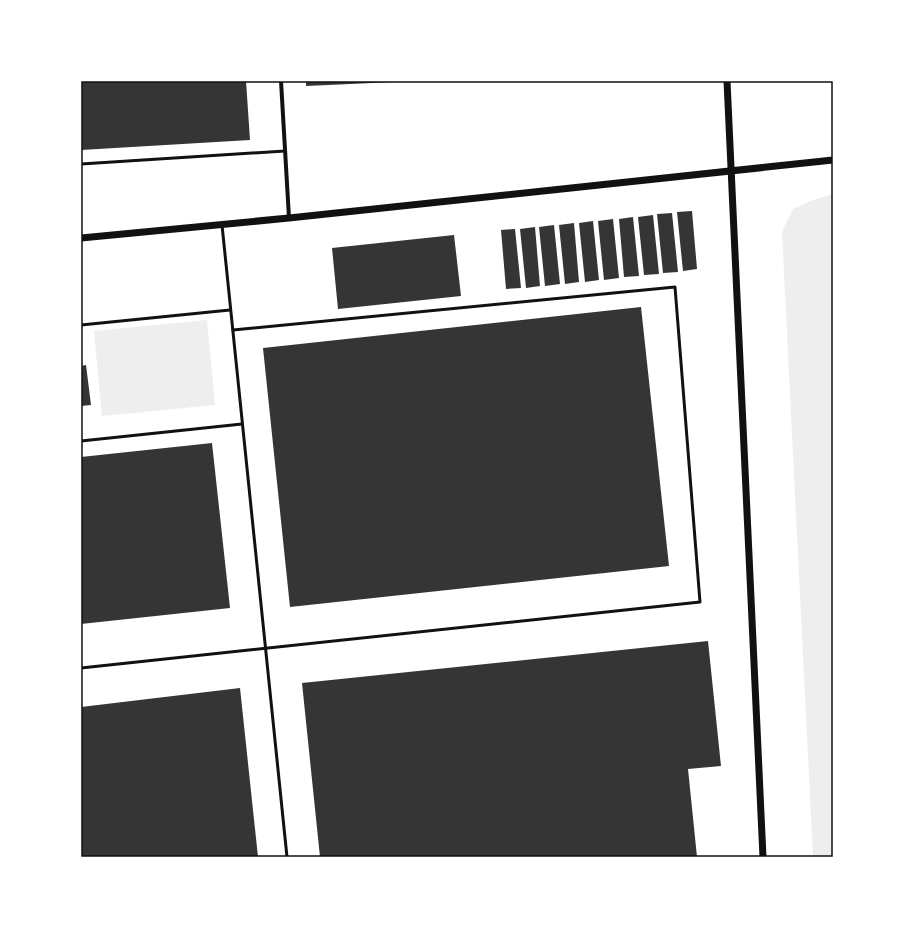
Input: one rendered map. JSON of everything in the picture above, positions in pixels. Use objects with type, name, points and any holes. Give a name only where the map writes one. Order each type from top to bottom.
[{"type":"street","points":[[281,81],[289,218]]},
{"type":"street","points":[[727,81],[763,857]]},
{"type":"street","points":[[81,238],[222,225],[833,160]]},
{"type":"lane","points":[[81,164],[285,151]]},
{"type":"lane","points":[[222,225],[287,857]]},
{"type":"lane","points":[[81,668],[700,602],[675,287],[233,330]]},
{"type":"lane","points":[[81,325],[230,310]]},
{"type":"lane","points":[[81,441],[242,424]]},
{"type":"shaded area","points":[[833,194],[833,857],[813,857],[782,232],[793,209],[810,201]]},
{"type":"shaded area","points":[[207,320],[215,405],[102,416],[94,331]]},
{"type":"building","points":[[81,81],[246,81],[250,140],[81,150]]},
{"type":"building","points":[[306,81],[394,81],[394,82],[306,86]]},
{"type":"building","points":[[692,211],[697,269],[683,271],[677,212]]},
{"type":"building","points":[[672,213],[678,272],[663,273],[657,214]]},
{"type":"building","points":[[653,215],[659,274],[644,275],[638,217]]},
{"type":"building","points":[[633,217],[639,276],[624,277],[619,219]]},
{"type":"building","points":[[613,219],[619,278],[604,280],[598,221]]},
{"type":"building","points":[[593,221],[599,280],[585,282],[579,223]]},
{"type":"building","points":[[574,223],[579,282],[565,284],[559,225]]},
{"type":"building","points":[[554,225],[560,284],[545,286],[539,227]]},
{"type":"building","points":[[535,227],[540,286],[526,288],[520,229]]},
{"type":"building","points":[[515,229],[521,288],[506,289],[501,230]]},
{"type":"building","points":[[454,235],[461,296],[338,309],[332,248]]},
{"type":"building","points":[[641,307],[669,566],[290,607],[263,348]]},
{"type":"building","points":[[86,365],[91,405],[81,406],[81,366]]},
{"type":"building","points":[[212,443],[230,608],[81,624],[81,457]]},
{"type":"building","points":[[708,641],[721,766],[688,769],[697,857],[320,857],[302,683]]},
{"type":"building","points":[[240,688],[258,857],[81,857],[81,707]]}]
